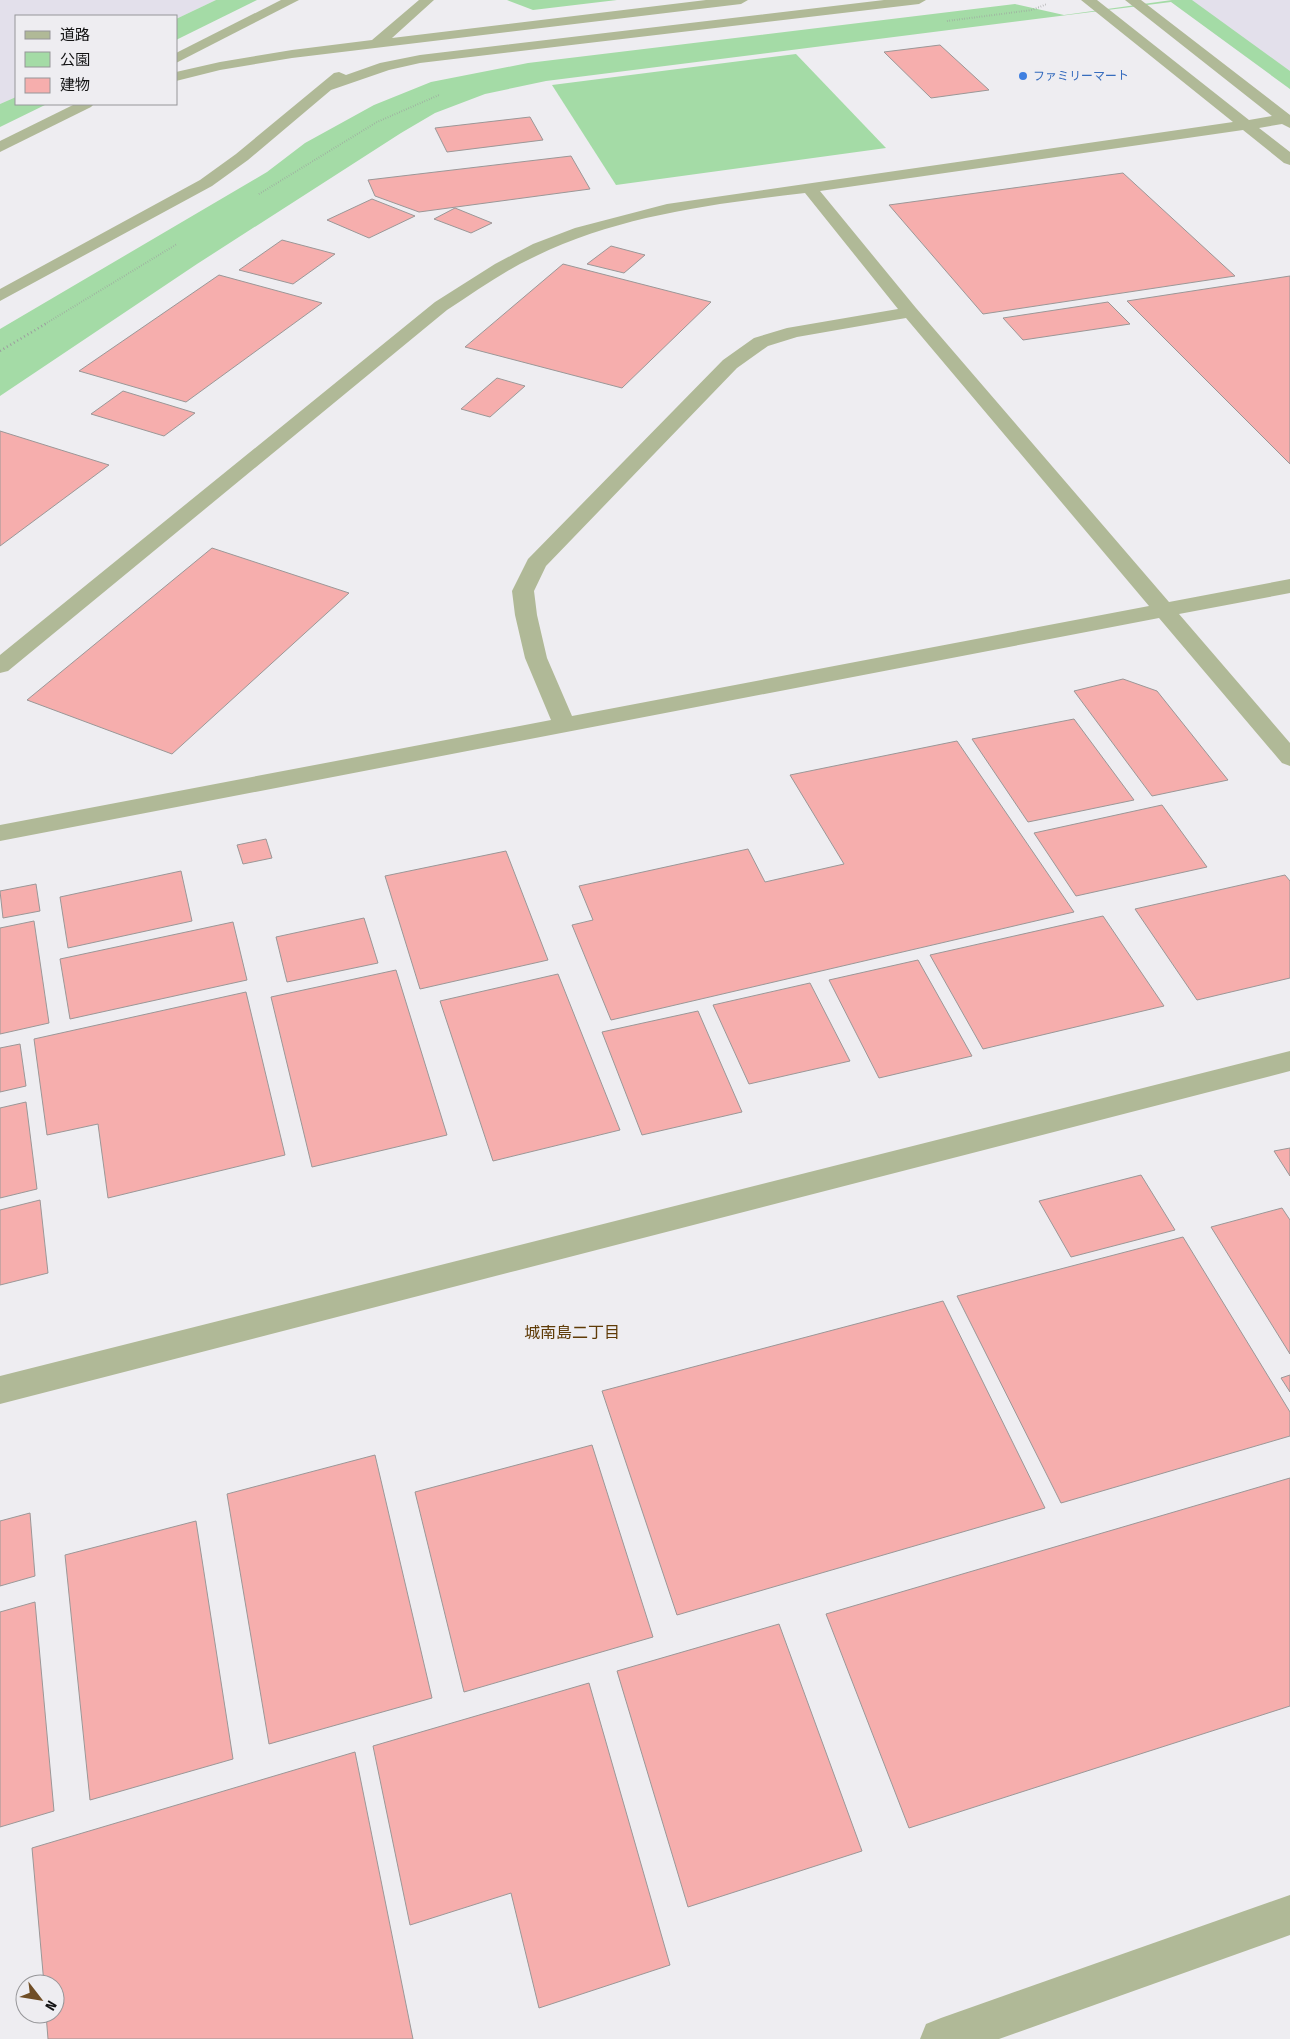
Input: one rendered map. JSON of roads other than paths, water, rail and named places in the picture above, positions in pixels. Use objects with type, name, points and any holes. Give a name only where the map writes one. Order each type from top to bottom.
[{"type":"street","points":[[178,57],[292,0]]},
{"type":"street","points":[[0,296],[206,183],[242,157],[427,0]]},
{"type":"street","points":[[178,76],[220,66],[292,54],[741,0]]},
{"type":"street","points":[[326,87],[385,66],[420,59],[919,0]]},
{"type":"street","points":[[1088,0],[1290,160]]},
{"type":"street","points":[[1132,0],[1288,121]]},
{"type":"street","points":[[0,147],[84,105]]},
{"type":"street","points":[[0,666],[441,306],[500,268],[537,248],[580,231],[692,202],[810,188],[1246,125],[1288,121]]},
{"type":"street","points":[[810,188],[910,312],[1290,758]]},
{"type":"street","points":[[564,724],[536,658],[526,615],[523,591],[536,564],[730,364],[761,342],[833,324],[910,312]]},
{"type":"street","points":[[0,833],[1290,586]]},
{"type":"street","points":[[0,1390],[1290,1061]]},
{"type":"street","points":[[941,2039],[1290,1915]]},
{"type":"place","name":"ファミリーマート","points":[[1023,76]]},
{"type":"district","name":"城南島二丁目","points":[[572,1332]]}]
